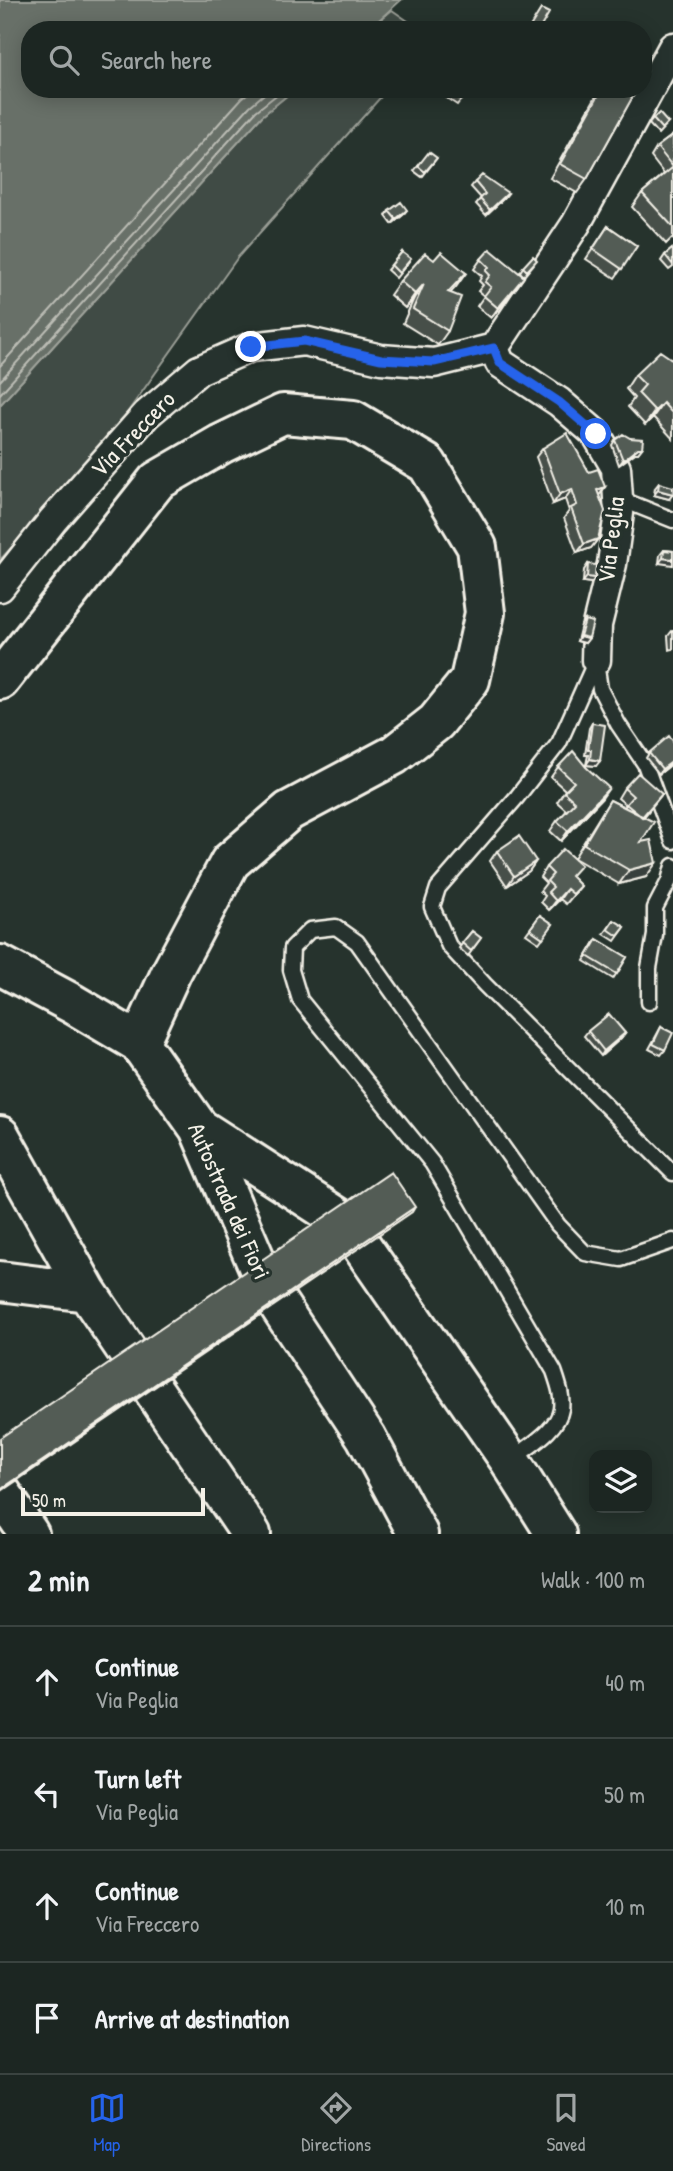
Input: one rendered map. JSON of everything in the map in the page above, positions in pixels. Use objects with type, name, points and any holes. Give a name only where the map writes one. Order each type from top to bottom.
[{"type":"highway","points":[[0,680],[158,481],[221,444],[283,414],[353,420],[427,464],[477,547],[485,613],[470,680],[436,722],[394,755],[289,811],[230,862],[171,973],[139,1044]]},
{"type":"highway","name":"Autostrada dei Fiori","points":[[0,965],[74,1004],[139,1044],[199,1128],[267,1287],[366,1437],[418,1534]]},
{"type":"highway","points":[[199,1128],[345,1222],[510,1461],[556,1534]]},
{"type":"highway","points":[[0,1136],[87,1292],[251,1534]]},
{"type":"highway","points":[[0,1280],[87,1292]]},
{"type":"highway","points":[[0,1491],[29,1534]]},
{"type":"street","points":[[652,85],[673,47]]},
{"type":"street","points":[[494,348],[576,224],[645,98]]},
{"type":"street","name":"Via Freccero","points":[[0,587],[53,520],[146,415],[199,370],[251,347],[304,341],[381,359],[434,362],[494,348]]},
{"type":"street","name":"Via Peglia","points":[[494,348],[500,363],[559,402],[596,434],[616,468],[619,513],[612,564],[597,625],[596,660]]},
{"type":"lane","points":[[618,498],[673,520]]},
{"type":"lane","points":[[596,660],[600,689],[618,724],[645,764],[673,841]]},
{"type":"lane","points":[[596,660],[559,743],[517,797],[438,888],[432,907],[449,946],[673,1173]]},
{"type":"lane","points":[[649,1002],[649,968],[655,935],[655,908],[669,881],[673,866]]},
{"type":"lane","points":[[510,1461],[553,1426],[561,1410],[554,1371],[432,1163],[300,1000],[291,970],[292,948],[310,930],[336,927],[357,942],[558,1225],[585,1253],[621,1259],[673,1241]]},
{"type":"shaded area","points":[[392,10],[408,21],[379,21]]},
{"type":"shaded area","points":[[284,98],[380,98],[238,257],[102,448],[0,560],[0,405],[262,116]]},
{"type":"water","points":[[0,0],[401,0],[378,21],[21,21],[21,98],[284,98],[262,116],[0,405]]},
{"type":"building","points":[[541,9],[549,13],[544,21],[534,21]]},
{"type":"building","points":[[597,98],[632,98],[587,179],[560,164]]},
{"type":"building","points":[[659,113],[668,123],[662,129],[653,119]]},
{"type":"building","points":[[673,135],[673,167],[657,147]]},
{"type":"building","points":[[429,152],[437,158],[425,172],[418,166]]},
{"type":"building","points":[[673,169],[673,227],[642,193]]},
{"type":"building","points":[[482,175],[508,193],[490,210],[480,199],[485,194],[475,182]]},
{"type":"building","points":[[401,202],[407,210],[396,219],[389,211]]},
{"type":"building","points":[[608,226],[637,246],[622,269],[593,249]]},
{"type":"building","points":[[490,249],[524,277],[498,308],[484,296],[491,287],[485,282],[490,275],[486,271],[489,267],[481,259]]},
{"type":"building","points":[[673,250],[673,265],[665,255]]},
{"type":"building","points":[[402,252],[411,259],[399,273],[391,265]]},
{"type":"building","points":[[441,252],[466,273],[448,292],[461,297],[448,331],[413,309],[424,284],[415,294],[400,281],[425,253],[434,260]]},
{"type":"building","points":[[533,256],[537,260],[527,271],[523,267]]},
{"type":"building","points":[[660,351],[673,360],[673,414],[663,403],[655,411],[638,393],[645,385],[635,375]]},
{"type":"building","points":[[567,433],[589,472],[598,469],[605,487],[597,490],[605,511],[598,539],[584,544],[571,508],[577,505],[572,489],[560,494],[543,448]]},
{"type":"building","points":[[623,434],[630,438],[643,439],[642,448],[638,448],[623,460],[615,440]]},
{"type":"building","points":[[659,483],[673,487],[673,494],[658,490]]},
{"type":"building","points":[[664,550],[673,551],[673,559],[663,558]]},
{"type":"building","points":[[588,564],[596,565],[595,578],[587,577]]},
{"type":"building","points":[[585,620],[593,622],[589,638],[580,636]]},
{"type":"building","points":[[592,723],[605,725],[600,761],[590,759],[591,750],[588,750]]},
{"type":"building","points":[[669,736],[673,741],[673,761],[662,769],[649,753]]},
{"type":"building","points":[[573,751],[609,788],[568,831],[557,821],[575,802],[564,792],[574,782],[558,767]]},
{"type":"building","points":[[638,773],[662,794],[642,817],[626,804],[633,796],[624,788]]},
{"type":"building","points":[[610,800],[654,822],[641,842],[651,840],[656,863],[629,870],[584,844]]},
{"type":"building","points":[[519,836],[536,861],[514,876],[497,851]]},
{"type":"building","points":[[563,849],[581,865],[571,876],[581,886],[573,894],[567,889],[556,901],[548,892],[553,887],[547,881],[553,874],[546,867]]},
{"type":"building","points":[[540,915],[553,924],[543,938],[530,929]]},
{"type":"building","points":[[614,920],[625,927],[618,936],[608,929]]},
{"type":"building","points":[[472,931],[481,938],[471,951],[462,943]]},
{"type":"building","points":[[597,939],[627,957],[617,974],[587,956]]},
{"type":"building","points":[[609,1014],[625,1033],[604,1051],[588,1031]]},
{"type":"building","points":[[661,1027],[673,1033],[665,1050],[653,1044]]},
{"type":"building","points":[[391,1172],[415,1207],[0,1490],[0,1438]]},
{"type":"route","points":[[251,347],[304,341],[381,359],[434,362],[494,348],[500,363],[559,402],[596,434]]}]
